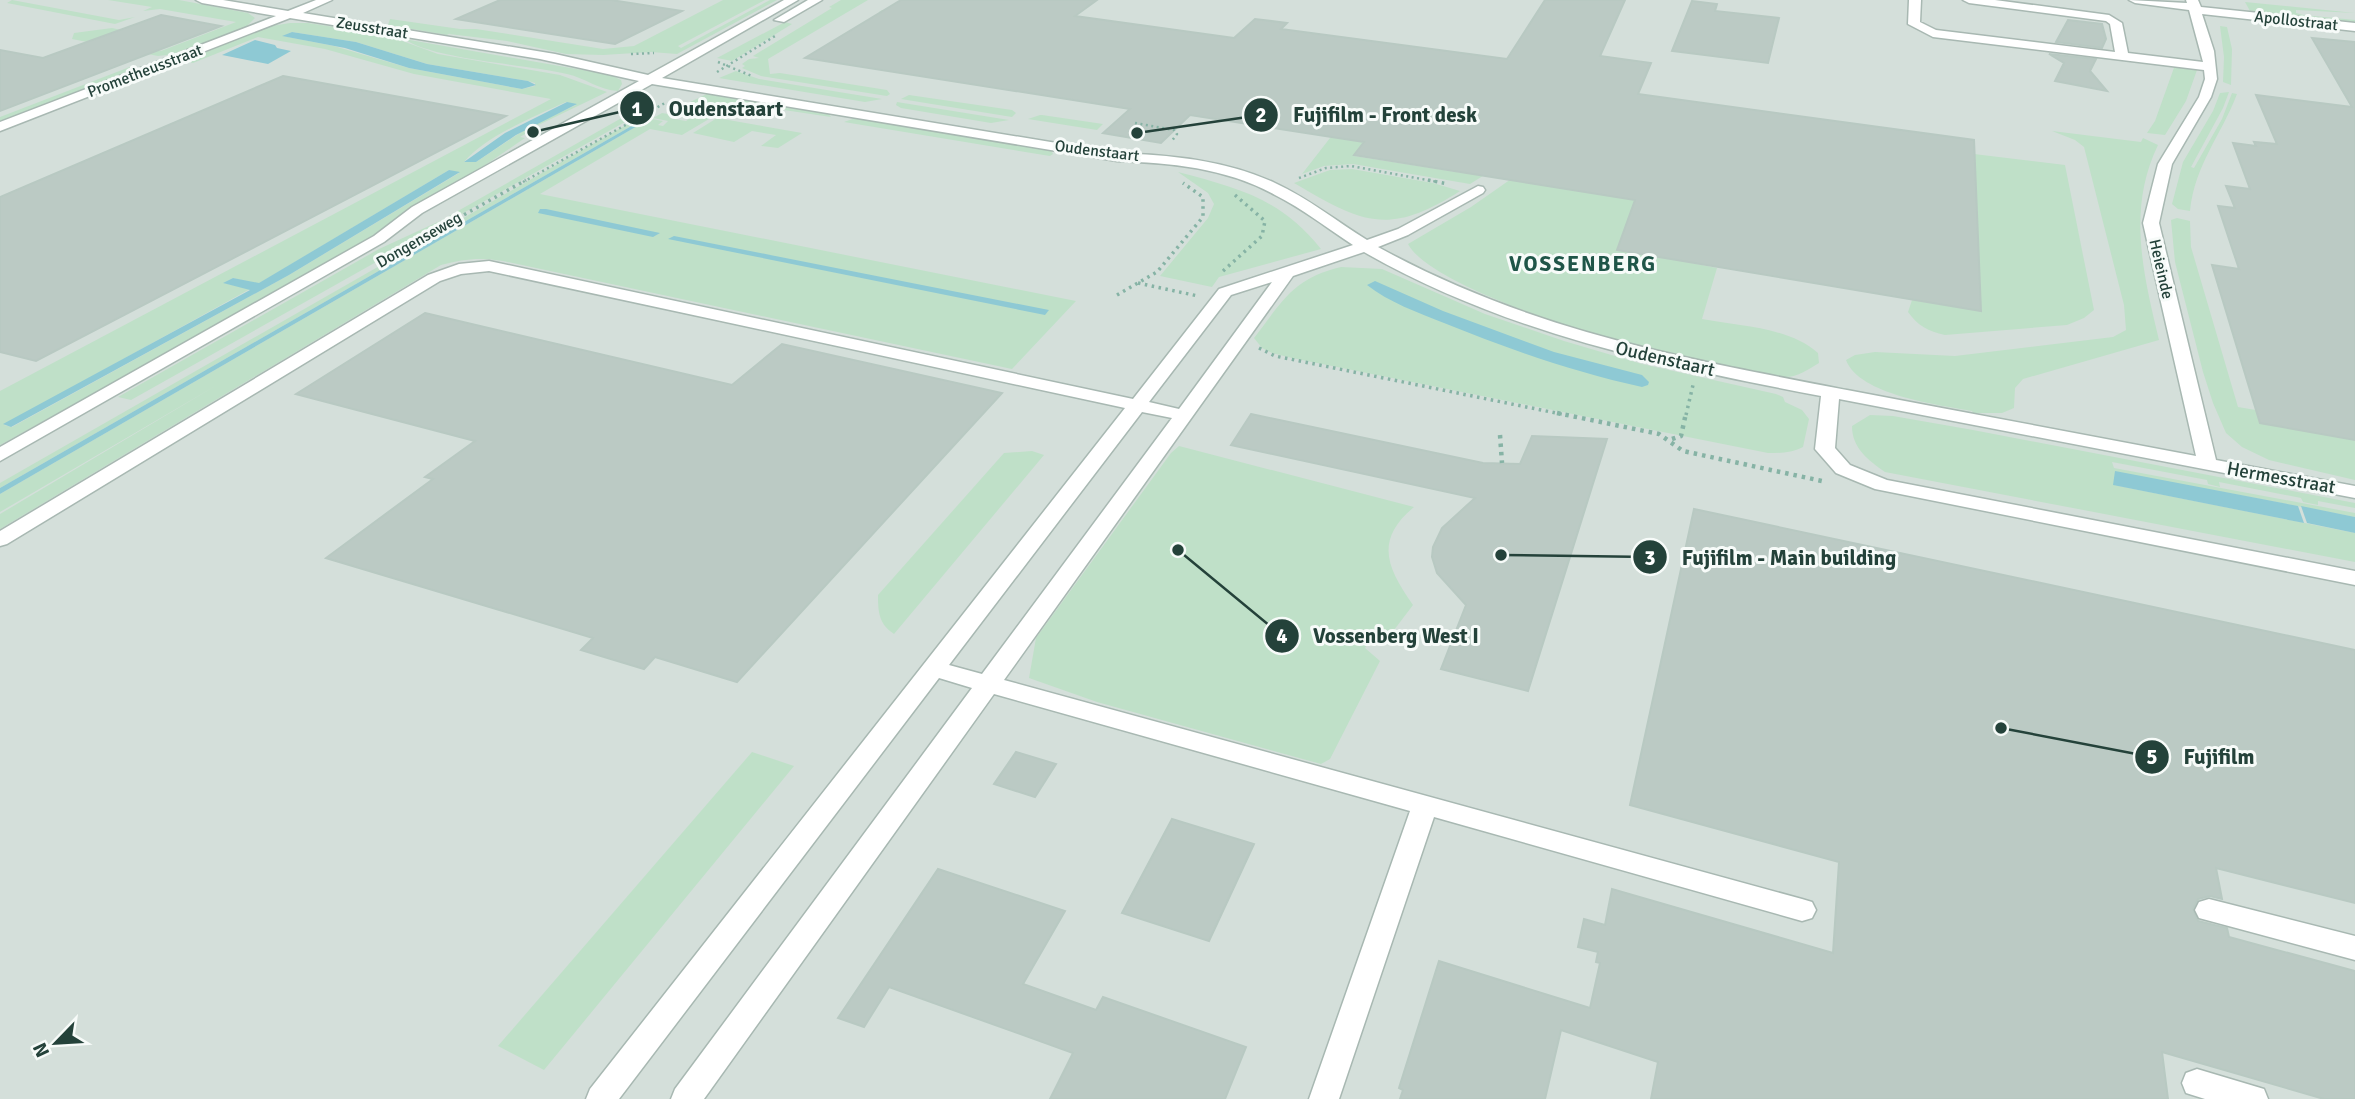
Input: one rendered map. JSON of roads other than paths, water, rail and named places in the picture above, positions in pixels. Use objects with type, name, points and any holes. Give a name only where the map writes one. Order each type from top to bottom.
[{"type":"street","name":"Zeusstraat","points":[[202,0],[665,77]]},
{"type":"street","name":"Prometheusstraat","points":[[0,127],[326,0]]},
{"type":"street","name":"Dongenseweg","points":[[0,455],[379,239],[426,219],[792,0]]},
{"type":"street","name":"Dongenseweg","points":[[665,77],[683,75],[816,0]]},
{"type":"street","points":[[1915,0],[1914,24],[1933,33],[2210,67]]},
{"type":"street","points":[[1969,0],[2109,18],[2116,23],[2122,55]]},
{"type":"street","name":"Apollostraat","points":[[2135,0],[2194,5],[2355,27]]},
{"type":"street","name":"Heieinde","points":[[2194,5],[2208,51],[2211,79],[2205,97],[2165,164],[2151,223],[2207,465]]},
{"type":"street","name":"Zeusstraat","points":[[542,56],[647,80],[665,77]]},
{"type":"street","name":"Oudenstaart","points":[[683,75],[1076,145],[1116,157],[1154,158],[1217,169],[1265,184],[1308,206],[1366,246],[1434,283],[1508,314],[1577,337],[1681,364],[2207,465]]},
{"type":"street","name":"Oudenstaart","points":[[665,77],[691,87],[1076,145]]},
{"type":"street","name":"Dongenseweg","points":[[379,239],[417,210],[647,80]]},
{"type":"street","points":[[601,1099],[1225,292],[1404,232],[1478,190]]},
{"type":"street","points":[[0,540],[434,278],[459,269],[489,266],[1182,415]]},
{"type":"street","points":[[686,1099],[1182,415],[1289,272]]},
{"type":"street","points":[[1830,394],[1825,449],[1843,469],[1882,485],[2355,578]]},
{"type":"street","name":"Hermesstraat","points":[[2207,465],[2355,492]]},
{"type":"street","points":[[934,669],[1802,910]]},
{"type":"street","points":[[1324,1099],[1425,805]]},
{"type":"street","points":[[2209,910],[2355,948]]},
{"type":"street","points":[[2197,1083],[2253,1099]]},
{"type":"water","points":[[292,32],[356,42],[427,64],[528,81],[536,85],[522,89],[409,68],[345,48],[282,36]]},
{"type":"water","points":[[255,40],[291,51],[268,64],[222,55]]},
{"type":"water","points":[[567,102],[577,104],[516,135],[476,162],[464,162],[505,133]]},
{"type":"water","points":[[635,124],[639,125],[0,494],[0,488]]},
{"type":"water","points":[[449,170],[460,172],[289,275],[11,427],[3,424],[250,290],[223,283],[233,278],[259,283]]},
{"type":"water","points":[[540,209],[660,233],[653,237],[538,213]]},
{"type":"water","points":[[674,236],[1049,310],[1045,315],[668,239]]},
{"type":"water","points":[[1375,281],[1443,311],[1554,352],[1642,375],[1649,382],[1648,385],[1642,387],[1591,374],[1492,342],[1394,302],[1367,285]]},
{"type":"water","points":[[2115,471],[2298,506],[2304,523],[2113,485]]},
{"type":"water","points":[[2301,506],[2355,517],[2355,533],[2307,523]]},
{"type":"place","name":"Oudenstaart","points":[[533,132]]},
{"type":"place","name":"Fujifilm - Front desk","points":[[1137,133]]},
{"type":"place","name":"Vossenberg West I","points":[[1178,550]]},
{"type":"place","name":"Fujifilm - Main building","points":[[1501,555]]},
{"type":"place","name":"Fujifilm","points":[[2001,728]]},
{"type":"district","name":"VOSSENBERG","points":[[1583,264]]}]
